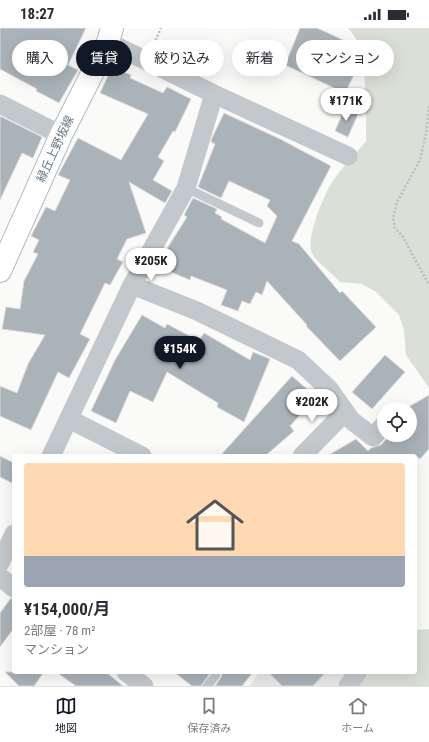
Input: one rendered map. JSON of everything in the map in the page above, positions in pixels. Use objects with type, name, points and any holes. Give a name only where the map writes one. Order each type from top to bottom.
[{"type":"street","points":[[110,35],[214,94],[348,156]]},
{"type":"street","name":"緑丘上野坂線","points":[[0,271],[61,135],[110,35]]},
{"type":"street","points":[[52,454],[132,285],[186,188],[214,94]]},
{"type":"street","points":[[0,104],[61,135]]},
{"type":"street","points":[[132,285],[197,311],[298,360],[329,389],[351,420],[373,438],[377,433]]},
{"type":"street","points":[[304,454],[345,412]]},
{"type":"street","points":[[69,419],[138,454]]},
{"type":"street","points":[[0,563],[12,538]]},
{"type":"street","points":[[0,577],[12,586]]},
{"type":"street","points":[[129,674],[144,686]]},
{"type":"street","points":[[348,686],[357,674]]},
{"type":"lane","points":[[186,188],[259,223]]},
{"type":"lane","points":[[207,686],[216,675]]},
{"type":"path","points":[[429,106],[426,134],[420,160],[397,202],[393,218],[395,228],[403,237],[429,285]]},
{"type":"shaded area","points":[[348,28],[429,28],[429,388],[406,355],[404,330],[399,315],[376,292],[362,284],[340,282],[314,257],[312,253],[311,238],[313,228],[328,190],[339,172],[366,141],[364,76],[394,76],[394,40],[356,40]]},
{"type":"shaded area","points":[[429,629],[429,686],[360,686],[369,674],[417,674],[417,630]]},
{"type":"shaded area","points":[[258,674],[348,674],[339,686],[250,686]]},
{"type":"building","points":[[0,28],[86,28],[80,40],[76,40],[76,49],[68,65],[68,40],[12,40],[12,75],[0,69]]},
{"type":"building","points":[[300,28],[317,28],[343,40],[296,40],[296,70],[288,66],[288,58]]},
{"type":"building","points":[[68,65],[76,69],[76,73],[59,103],[36,91],[37,89],[13,76],[68,76]]},
{"type":"building","points":[[108,76],[131,76],[130,78],[163,93],[167,87],[191,99],[175,132],[173,131],[158,157],[164,161],[153,180],[172,191],[165,203],[129,182],[146,233],[127,239],[117,259],[123,262],[110,285],[105,283],[80,334],[90,339],[69,378],[58,372],[31,430],[0,416],[0,386],[17,393],[28,364],[45,335],[2,329],[6,307],[20,309],[24,281],[38,254],[33,252],[39,240],[31,236],[46,207],[55,211],[70,180],[58,175],[78,138],[121,160],[148,114],[100,93]]},
{"type":"building","points":[[309,76],[354,76],[345,93]]},
{"type":"building","points":[[345,108],[358,114],[348,137],[335,131]]},
{"type":"building","points":[[224,113],[280,139],[331,166],[292,241],[299,244],[340,293],[342,291],[376,327],[340,361],[306,326],[307,325],[267,281],[262,295],[256,292],[250,304],[242,301],[238,311],[221,305],[227,290],[191,276],[190,280],[159,267],[168,247],[187,217],[184,215],[193,198],[217,209],[215,213],[222,217],[221,219],[265,243],[277,216],[267,206],[270,200],[229,181],[221,198],[198,187],[215,144],[211,142],[212,138]]},
{"type":"building","points":[[0,116],[42,137],[33,158],[22,153],[0,200]]},
{"type":"building","points":[[142,315],[165,328],[167,324],[199,341],[204,333],[250,360],[253,352],[270,359],[244,422],[217,407],[218,403],[167,372],[153,402],[130,391],[116,423],[91,411],[115,360]]},
{"type":"building","points":[[385,355],[405,372],[372,409],[352,392]]},
{"type":"building","points":[[292,376],[316,397],[290,426],[294,431],[267,454],[222,454]]},
{"type":"building","points":[[429,395],[429,449],[420,459],[417,457],[417,454],[330,454],[356,439],[368,451],[371,448],[381,445],[384,442],[417,442],[417,402]]},
{"type":"building","points":[[0,456],[12,462],[12,483],[0,477]]},
{"type":"building","points":[[12,598],[12,631],[0,647],[0,613]]},
{"type":"building","points":[[5,672],[12,672],[12,674],[43,674],[34,686],[19,686]]},
{"type":"building","points":[[59,674],[108,674],[123,686],[76,686]]},
{"type":"building","points":[[177,674],[210,674],[201,686],[192,686]]},
{"type":"building","points":[[222,674],[251,674],[242,686],[215,686],[222,676]]},
{"type":"building","points":[[270,674],[324,674],[313,686],[282,686]]}]
